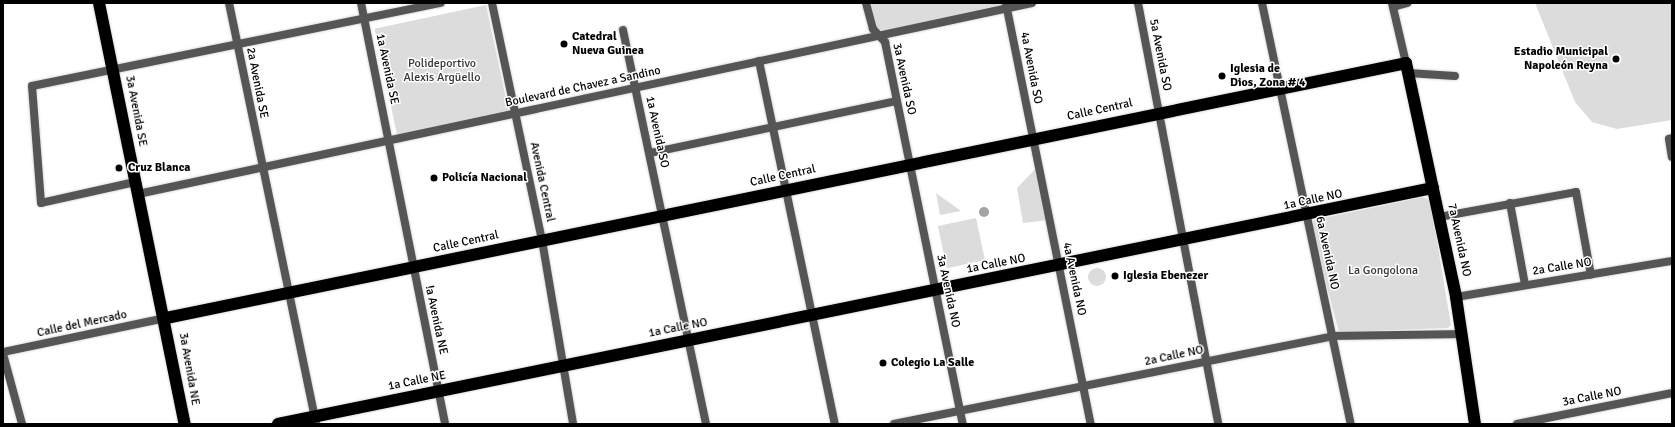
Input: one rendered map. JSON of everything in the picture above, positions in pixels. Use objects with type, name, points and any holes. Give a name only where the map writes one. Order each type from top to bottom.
[{"type":"highway","name":"3a Avenida SE","points":[[99,3],[114,70],[137,188],[166,318]]},
{"type":"highway","name":"Calle Central","points":[[166,318],[1280,87],[1407,68]]},
{"type":"highway","name":"7a Avenida NO","points":[[1407,68],[1456,297],[1475,424]]},
{"type":"highway","name":"1a Calle NO","points":[[563,366],[1307,216],[1433,188]]},
{"type":"highway","name":"3a Avenida NE","points":[[166,318],[185,424]]},
{"type":"highway","name":"1a Calle NE","points":[[278,424],[316,420],[439,391],[563,366]]},
{"type":"street","name":"2a Avenida SE","points":[[229,3],[262,168],[316,420]]},
{"type":"street","name":"1a Avenida SE","points":[[361,3],[390,140],[413,267]]},
{"type":"street","points":[[114,70],[441,3]]},
{"type":"street","name":"Avenida Central","points":[[492,3],[542,240],[573,424]]},
{"type":"street","name":"3a Avenida SO","points":[[866,3],[873,29],[881,35],[909,164]]},
{"type":"street","name":"Boulevard de Chavez a Sandino","points":[[114,70],[32,86],[41,203],[262,168],[881,35],[1007,6],[1032,3]]},
{"type":"street","name":"5a Avenida SO","points":[[1138,3],[1182,241],[1218,424]]},
{"type":"street","name":"6a Avenida NO","points":[[1262,3],[1351,424]]},
{"type":"street","points":[[1407,3],[1393,5],[1407,68],[1455,76]]},
{"type":"street","name":"4a Avenida SO","points":[[1007,6],[1032,138]]},
{"type":"street","name":"1a Avenida SO","points":[[623,30],[706,424]]},
{"type":"street","points":[[759,61],[836,424]]},
{"type":"street","points":[[650,153],[896,100]]},
{"type":"street","name":"4a Avenida NO","points":[[1032,138],[1091,424]]},
{"type":"street","points":[[1672,138],[1669,139],[1672,157]]},
{"type":"street","name":"3a Avenida NO","points":[[909,164],[963,424]]},
{"type":"street","points":[[1439,216],[1576,192],[1591,274]]},
{"type":"street","points":[[1510,203],[1525,285]]},
{"type":"street","name":"2a Calle NO","points":[[1456,297],[1672,261]]},
{"type":"street","name":"!a Avenida NE","points":[[413,267],[445,424]]},
{"type":"street","name":"Calle del Mercado","points":[[3,353],[166,318]]},
{"type":"street","name":"2a Calle NO","points":[[894,424],[1333,336],[1462,334]]},
{"type":"street","points":[[3,353],[22,424]]},
{"type":"street","name":"3a Calle NO","points":[[1517,424],[1672,393]]},
{"type":"green space","points":[[1002,3],[1003,7],[885,32],[877,29],[866,4]]},
{"type":"green space","name":"Estadio Municipal Napoleón Reyna","points":[[1535,3],[1672,3],[1672,120],[1617,129],[1592,122],[1575,102]]},
{"type":"green space","name":"Polideportivo Alexis Argüello","points":[[486,5],[509,114],[398,137],[374,29]]},
{"type":"green space","points":[[1038,166],[1049,220],[1023,223],[1017,188]]},
{"type":"green space","points":[[936,193],[961,211],[940,215]]},
{"type":"green space","name":"La Gongolona","points":[[1423,197],[1430,200],[1451,325],[1448,328],[1339,332],[1313,235],[1314,220]]},
{"type":"green space","points":[[976,218],[985,260],[947,268],[938,226]]},
{"type":"green space","points":[[1097,268],[1103,271],[1106,277],[1103,283],[1097,286],[1091,283],[1088,277],[1091,271]]},
{"type":"shaded area","points":[[982,207],[986,207],[989,212],[986,217],[982,217],[979,214],[979,210]]},
{"type":"place","name":"Catedral Nueva Guinea","points":[[564,44]]},
{"type":"place","name":"Estadio Municipal Napoleón Reyna","points":[[1616,59]]},
{"type":"place","name":"Iglesia de Dios, Zona # 4","points":[[1222,76]]},
{"type":"place","name":"Cruz Blanca","points":[[119,168]]},
{"type":"place","name":"Policía Nacional","points":[[434,178]]},
{"type":"place","name":"Iglesia Ebenezer","points":[[1115,276]]},
{"type":"place","name":"Colegio La Salle","points":[[883,363]]}]
